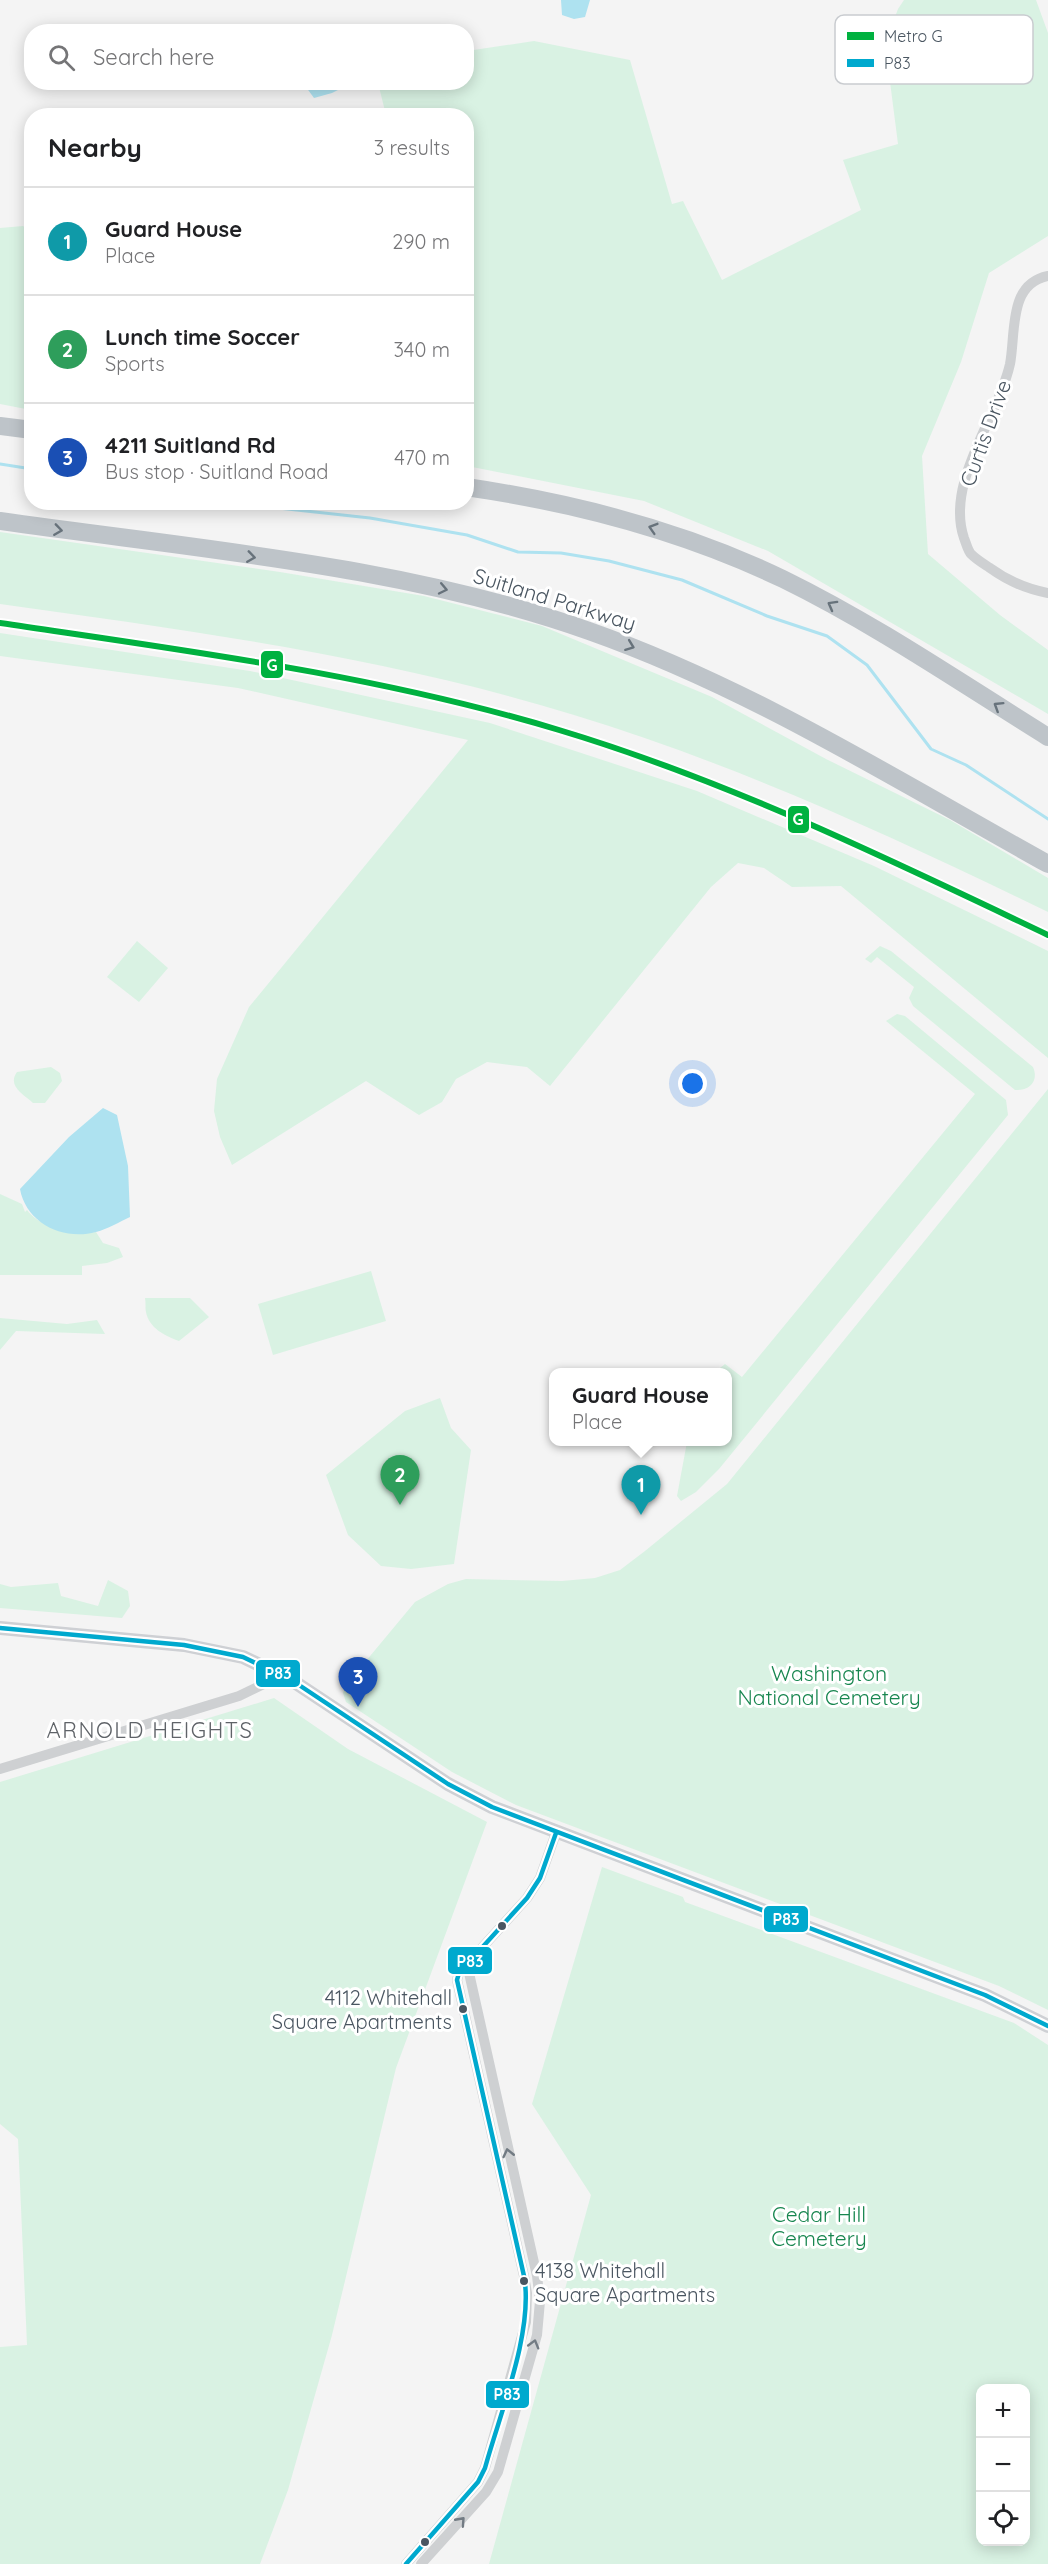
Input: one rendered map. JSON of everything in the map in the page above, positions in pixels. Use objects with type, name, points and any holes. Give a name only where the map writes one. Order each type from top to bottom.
[{"type":"highway","points":[[0,426],[24,429]]},
{"type":"highway","points":[[474,488],[612,516],[682,537],[750,564],[854,618],[1048,737]]},
{"type":"highway","name":"Suitland Parkway","points":[[0,521],[404,580],[483,598],[560,621],[638,649],[736,693],[1048,864]]},
{"type":"main road","points":[[0,1628],[201,1647],[243,1657],[276,1671],[448,1784],[492,1807],[985,1995],[1048,2026]]},
{"type":"street","name":"Curtis Drive","points":[[1048,276],[1031,281],[1020,294],[1009,367],[975,454],[960,503],[963,535],[970,553],[1004,577],[1029,590],[1048,593]]},
{"type":"street","points":[[0,1769],[239,1696],[272,1680],[276,1671]]},
{"type":"street","points":[[406,2564],[481,2476],[520,2350],[526,2316],[524,2276],[457,1980],[467,1964],[528,1899],[540,1878],[556,1833]]},
{"type":"street","points":[[421,2564],[486,2492],[498,2472],[539,2321],[537,2276],[467,1964]]},
{"type":"green space","points":[[904,0],[1036,0],[1048,33],[1048,236],[989,273],[961,362],[922,456],[928,554],[1000,615],[1048,650],[1048,714],[768,551],[644,501],[474,467],[474,108],[384,108],[380,90],[474,90],[474,50],[534,41],[630,60],[672,204],[683,201],[722,280],[861,210],[843,160],[898,144],[890,84],[1033,84],[1033,15],[896,15]]},
{"type":"green space","points":[[24,227],[24,409],[0,404],[0,228]]},
{"type":"green space","points":[[0,532],[280,572],[424,596],[542,626],[712,697],[826,759],[950,820],[1048,878],[1048,912],[815,804],[696,756],[574,715],[433,677],[289,648],[0,604]]},
{"type":"green space","points":[[0,633],[250,671],[490,723],[697,791],[874,866],[1048,951],[1048,1058],[841,886],[792,887],[764,868],[738,863],[711,887],[550,1086],[527,1067],[487,1062],[456,1079],[442,1102],[419,1115],[366,1081],[232,1165],[220,1137],[214,1111],[217,1079],[249,1007],[468,740],[238,688],[0,656]]},
{"type":"green space","points":[[137,941],[168,968],[139,1002],[107,977]]},
{"type":"green space","points":[[880,946],[891,951],[1033,1067],[1035,1077],[1032,1084],[1025,1089],[1015,1090],[913,1006],[909,998],[914,987],[877,957],[871,963],[865,959]]},
{"type":"green space","points":[[897,1014],[905,1016],[1006,1100],[1008,1115],[719,1469],[696,1492],[681,1501],[677,1496],[686,1446],[732,1446],[732,1369],[742,1377],[975,1094],[886,1021]]},
{"type":"green space","points":[[51,1067],[60,1073],[62,1081],[45,1103],[33,1103],[15,1086],[14,1077],[17,1072]]},
{"type":"green space","name":"Washington National Cemetery","points":[[1048,1089],[1048,2010],[999,1986],[516,1805],[452,1772],[346,1702],[343,1693],[346,1685],[415,1602],[448,1584],[466,1579],[562,1581],[595,1578],[620,1570],[727,1484]]},
{"type":"green space","points":[[0,1194],[22,1204],[25,1212],[27,1210],[49,1226],[68,1231],[96,1232],[103,1243],[119,1248],[123,1257],[107,1263],[82,1266],[82,1275],[0,1275]]},
{"type":"green space","points":[[371,1271],[386,1321],[273,1355],[258,1304]]},
{"type":"green space","points":[[145,1298],[190,1298],[209,1317],[179,1341],[163,1334],[150,1323]]},
{"type":"green space","points":[[0,1318],[67,1324],[97,1320],[105,1334],[16,1331],[0,1350]]},
{"type":"green space","points":[[440,1398],[451,1428],[471,1450],[454,1564],[411,1569],[381,1566],[348,1535],[326,1475],[405,1411]]},
{"type":"green space","points":[[108,1580],[128,1591],[130,1606],[122,1618],[0,1608],[0,1584],[11,1587],[58,1583],[61,1596],[98,1606]]},
{"type":"green space","points":[[274,1698],[348,1749],[487,1822],[396,2068],[332,2335],[288,2490],[260,2564],[0,2564],[0,2347],[27,2345],[18,2139],[0,2124],[0,1782]]},
{"type":"green space","name":"Cedar Hill Cemetery","points":[[602,1867],[683,1897],[685,1902],[1014,2023],[1048,2045],[1048,2564],[489,2564],[591,2195],[532,2104]]},
{"type":"water","points":[[561,0],[590,0],[585,17],[574,19],[562,15]]},
{"type":"water","points":[[308,90],[338,90],[332,93],[314,98]]},
{"type":"water","points":[[103,1108],[117,1115],[128,1166],[130,1217],[96,1232],[84,1234],[71,1234],[48,1227],[30,1211],[20,1189],[69,1137]]},
{"type":"waterway","points":[[0,464],[24,468]]},
{"type":"waterway","points":[[296,510],[370,518],[467,535],[518,552],[561,553],[609,561],[682,580],[767,616],[827,636],[867,665],[931,749],[966,765],[1048,819]]},
{"type":"metro line","name":"G","points":[[0,623],[282,666],[352,679],[421,694],[559,730],[622,750],[746,797],[868,850],[1048,935]]},
{"type":"transit line","name":"P83","points":[[0,1628],[184,1645],[243,1657],[293,1681],[448,1784],[492,1807],[985,1995],[1048,2026]]},
{"type":"transit line","name":"P83","points":[[406,2564],[478,2482],[485,2468],[507,2398],[520,2346],[526,2298],[524,2276],[457,1980],[459,1973],[527,1898],[540,1878],[556,1833]]},
{"type":"place","name":"Lunch time Soccer","points":[[400,1505]]},
{"type":"place","name":"Guard House","points":[[641,1515]]},
{"type":"place","name":"4211 Suitland Rd","points":[[358,1707]]},
{"type":"place","name":"4112 Whitehall Square Apartments","points":[[463,2009]]},
{"type":"place","name":"4138 Whitehall Square Apartments","points":[[524,2281]]},
{"type":"district","name":"ARNOLD HEIGHTS","points":[[150,1730]]}]
